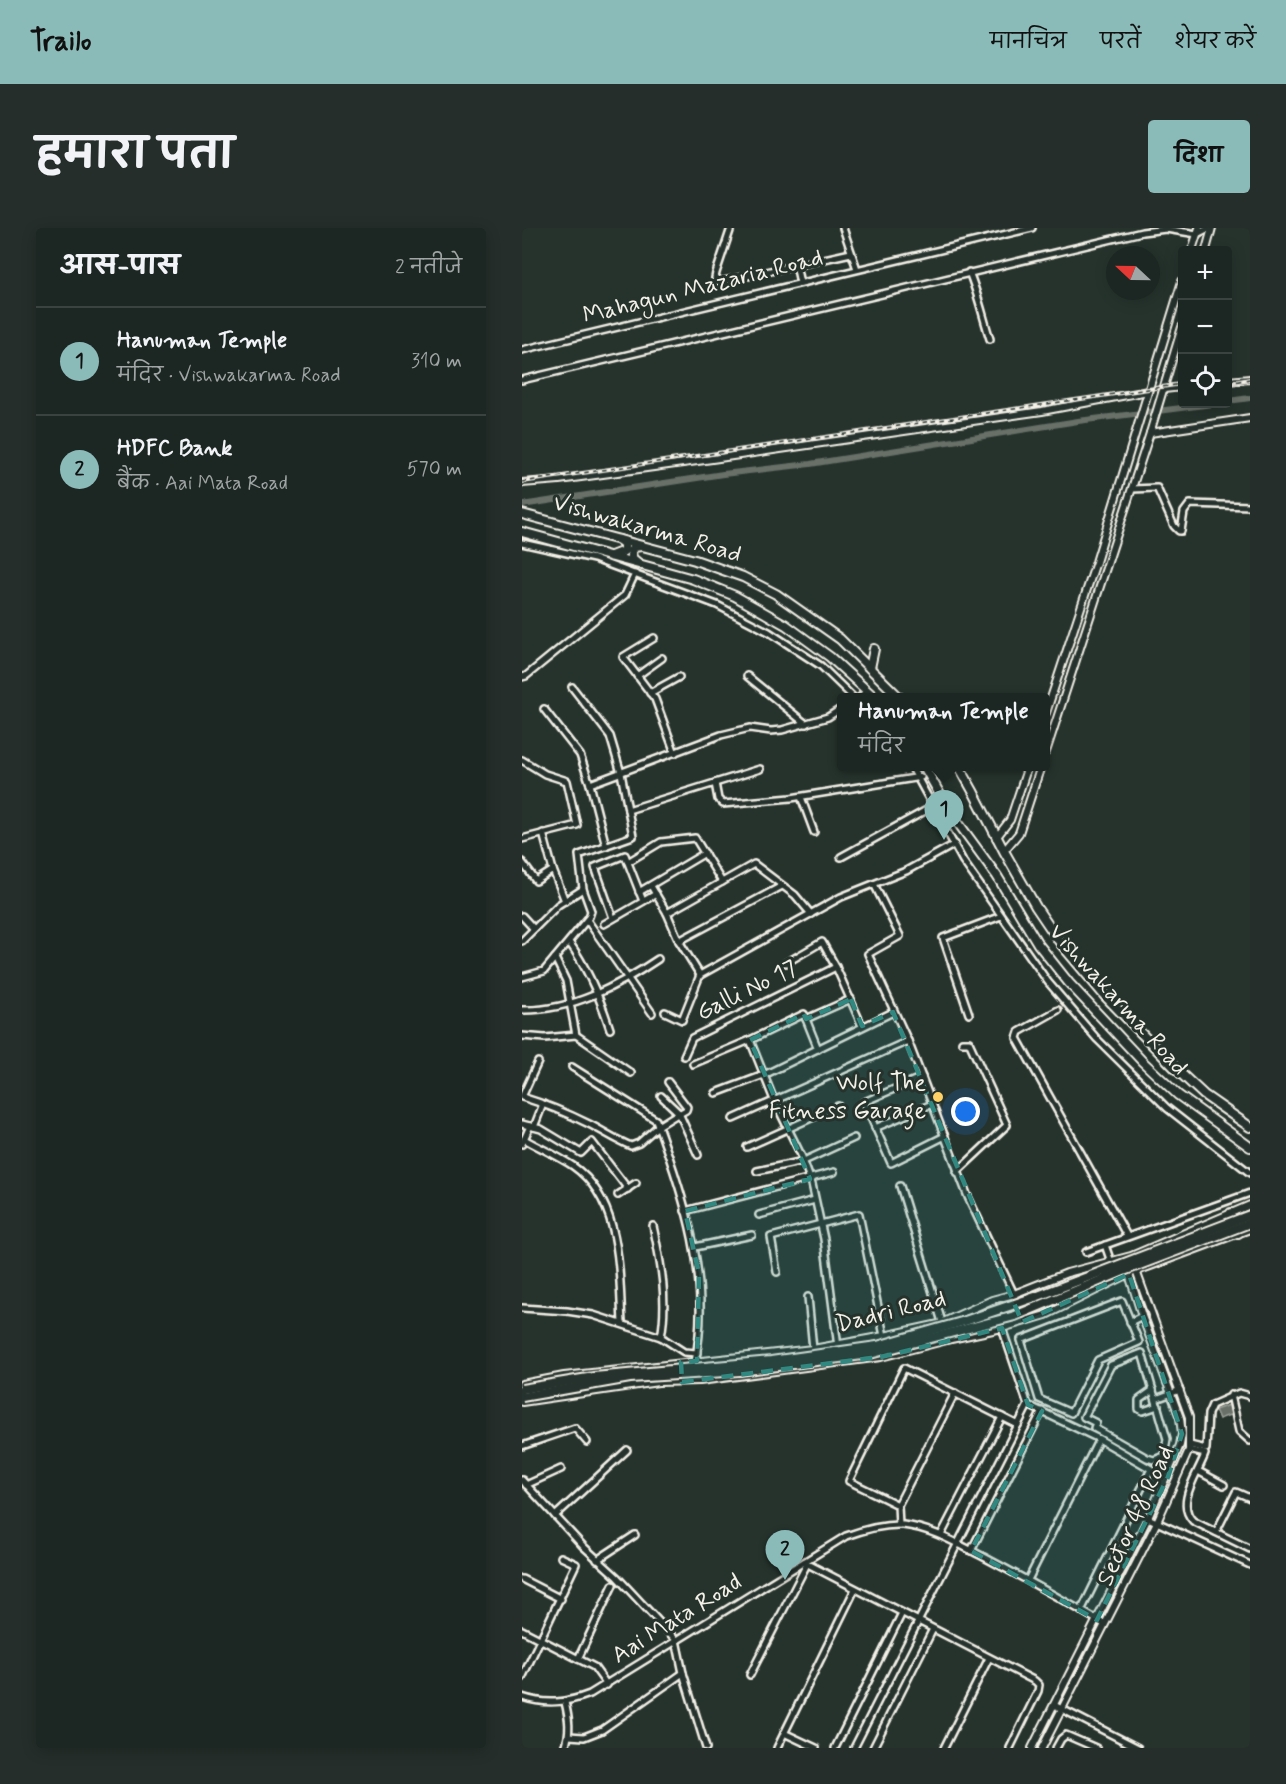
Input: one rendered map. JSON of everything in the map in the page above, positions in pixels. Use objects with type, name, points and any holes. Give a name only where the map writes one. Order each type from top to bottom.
[{"type":"main road","name":"Vishwakarma Road","points":[[522,514],[695,560],[743,577],[776,594],[840,639],[895,693]]},
{"type":"main road","name":"Vishwakarma Road","points":[[522,532],[693,579],[735,596],[795,631],[830,657],[869,693]]},
{"type":"main road","points":[[610,556],[624,551],[624,544],[618,539]]},
{"type":"main road","points":[[639,564],[632,558],[631,551],[634,547],[644,546]]},
{"type":"main road","points":[[870,668],[874,649]]},
{"type":"main road","name":"Vishwakarma Road","points":[[927,771],[948,809],[996,876],[1038,944],[1069,982],[1142,1061],[1178,1095],[1250,1147]]},
{"type":"main road","name":"Vishwakarma Road","points":[[961,771],[1004,852],[1061,944],[1104,995],[1175,1068],[1204,1095],[1250,1127]]},
{"type":"main road","points":[[1231,1213],[1238,1233]]},
{"type":"main road","points":[[522,1389],[594,1377],[771,1360],[877,1346],[965,1321],[1038,1296],[1250,1215]]},
{"type":"main road","points":[[522,1397],[630,1378],[740,1371],[870,1354],[1015,1316],[1250,1223]]},
{"type":"street","points":[[731,228],[716,273],[715,278],[718,281],[851,253]]},
{"type":"street","points":[[843,228],[857,269]]},
{"type":"street","name":"Mahagun Mazaria Road","points":[[522,350],[1032,228]]},
{"type":"street","points":[[522,380],[1142,232],[1166,229],[1198,231],[1211,228],[1207,246]]},
{"type":"street","points":[[1193,246],[1198,231]]},
{"type":"street","points":[[796,265],[800,283]]},
{"type":"street","points":[[969,273],[978,294],[990,339]]},
{"type":"street","points":[[1050,700],[1096,562],[1178,294]]},
{"type":"street","points":[[1050,740],[1178,341]]},
{"type":"street","points":[[1232,381],[1250,379]]},
{"type":"street","points":[[1164,390],[1178,388]]},
{"type":"street","points":[[522,483],[689,462],[1042,411],[1148,392]]},
{"type":"street","points":[[1150,432],[1250,418]]},
{"type":"street","points":[[1132,489],[1157,488],[1179,531],[1182,531],[1184,512],[1190,504],[1250,507]]},
{"type":"street","points":[[522,543],[594,559],[717,605],[769,632],[820,666],[849,693]]},
{"type":"street","points":[[522,676],[526,676],[625,595],[635,574]]},
{"type":"street","points":[[654,638],[623,657],[655,699],[675,753]]},
{"type":"street","points":[[637,676],[662,658]]},
{"type":"street","points":[[747,676],[806,724]]},
{"type":"street","points":[[650,693],[679,677]]},
{"type":"street","points":[[522,977],[544,971],[587,920],[591,911],[583,889],[579,855],[633,836],[621,773],[610,736],[572,687]]},
{"type":"street","points":[[544,710],[580,755],[606,846]]},
{"type":"street","points":[[590,784],[721,735],[750,728],[771,731],[806,724],[828,717],[837,711]]},
{"type":"street","points":[[522,760],[545,774],[567,781],[577,825],[522,839]]},
{"type":"street","points":[[628,810],[760,769]]},
{"type":"street","points":[[914,771],[963,861],[1048,982],[1128,1071],[1167,1108],[1250,1173]]},
{"type":"street","points":[[715,783],[718,799],[723,804],[801,797],[919,778],[925,771]]},
{"type":"street","points":[[996,838],[1010,820],[1026,771]]},
{"type":"street","points":[[1004,852],[1019,832],[1039,771]]},
{"type":"street","points":[[801,797],[814,832]]},
{"type":"street","points":[[841,857],[934,806]]},
{"type":"street","points":[[543,833],[553,870],[565,901]]},
{"type":"street","points":[[628,862],[661,842],[695,838],[722,882]]},
{"type":"street","points":[[665,1012],[682,1020],[700,975],[841,897],[906,872],[955,844]]},
{"type":"street","points":[[639,892],[705,854]]},
{"type":"street","points":[[613,918],[595,867],[625,855],[643,901]]},
{"type":"street","points":[[522,862],[536,881],[553,870]]},
{"type":"street","points":[[667,913],[754,864],[795,895],[811,914]]},
{"type":"street","points":[[874,884],[900,936],[867,954],[908,1041],[957,1172],[1014,1294],[1022,1322]]},
{"type":"street","points":[[651,886],[667,913],[679,941],[700,975]]},
{"type":"street","points":[[679,941],[782,886]]},
{"type":"street","points":[[522,941],[565,901],[583,889]]},
{"type":"street","points":[[604,924],[656,894]]},
{"type":"street","points":[[522,916],[534,929]]},
{"type":"street","points":[[969,1014],[943,938],[1001,916]]},
{"type":"street","points":[[587,920],[652,1013]]},
{"type":"street","points":[[1017,939],[1029,930]]},
{"type":"street","points":[[569,942],[599,994],[610,1029]]},
{"type":"street","points":[[786,963],[822,942],[837,967],[862,1026]]},
{"type":"street","points":[[555,958],[566,981],[576,1035]]},
{"type":"street","points":[[522,1010],[538,1010],[599,994],[628,979],[658,959]]},
{"type":"street","name":"Galli No 17","points":[[684,1056],[692,1038],[837,967]]},
{"type":"street","points":[[806,1019],[851,999]]},
{"type":"street","points":[[1058,1010],[1019,1032],[1017,1038],[1127,1236]]},
{"type":"street","points":[[716,1093],[764,1075],[893,1012]]},
{"type":"street","points":[[693,1064],[804,1014],[818,1049]]},
{"type":"street","points":[[522,1036],[545,1038],[576,1035],[631,1073]]},
{"type":"street","points":[[750,1040],[810,1179],[820,1224],[840,1362]]},
{"type":"street","points":[[733,1119],[908,1041]]},
{"type":"street","points":[[957,1172],[1007,1125],[969,1042],[962,1042]]},
{"type":"street","points":[[538,1062],[522,1097],[560,1109],[593,1125],[611,1138],[631,1146],[639,1143],[658,1125],[686,1110],[687,1107],[668,1082]]},
{"type":"street","points":[[572,1066],[656,1120],[695,1247],[699,1284],[696,1362]]},
{"type":"street","points":[[922,1077],[864,1102],[891,1163],[945,1136]]},
{"type":"street","points":[[661,1096],[679,1113],[698,1155]]},
{"type":"street","points":[[543,1104],[523,1142],[573,1166],[585,1176],[604,1204],[618,1260],[622,1323]]},
{"type":"street","points":[[875,1128],[932,1104]]},
{"type":"street","points":[[747,1147],[838,1106]]},
{"type":"street","points":[[522,1124],[532,1126],[581,1153],[592,1142],[628,1189]]},
{"type":"street","points":[[757,1171],[804,1161],[854,1138]]},
{"type":"street","points":[[685,1211],[834,1172]]},
{"type":"street","points":[[618,1195],[636,1183]]},
{"type":"street","points":[[900,1186],[942,1322]]},
{"type":"street","points":[[1086,1252],[1250,1193]]},
{"type":"street","points":[[759,1215],[815,1200]]},
{"type":"street","name":"Dadri Road","points":[[522,1384],[564,1376],[813,1349],[884,1336],[942,1322],[992,1300],[1014,1294],[1067,1273],[1127,1256],[1250,1205]]},
{"type":"street","points":[[777,1272],[771,1238],[859,1214],[884,1336]]},
{"type":"street","points":[[653,1226],[659,1253],[662,1286],[664,1314],[661,1337]]},
{"type":"street","name":"Dadri Road","points":[[522,1402],[658,1382],[682,1382],[775,1373],[881,1357],[1046,1315],[1129,1274],[1250,1229]]},
{"type":"street","points":[[695,1247],[752,1235]]},
{"type":"street","points":[[1105,1245],[1111,1262]]},
{"type":"street","name":"Sector 48 Road","points":[[1042,1748],[1157,1522],[1189,1447],[1189,1417],[1137,1271],[1127,1256]]},
{"type":"street","name":"Sector 48 Road","points":[[1032,1748],[1148,1518],[1180,1445],[1182,1426],[1142,1316],[1129,1274],[1127,1256]]},
{"type":"street","points":[[808,1297],[813,1349]]},
{"type":"street","points":[[1122,1301],[1130,1322],[1139,1342],[1098,1360],[1071,1413],[1039,1399],[1021,1340],[1122,1301]]},
{"type":"street","points":[[522,1308],[584,1313],[661,1337],[684,1352],[697,1353]]},
{"type":"street","points":[[1130,1322],[1142,1316]]},
{"type":"street","points":[[854,1748],[1028,1405],[1002,1328]]},
{"type":"street","points":[[1142,1353],[1157,1403],[1167,1446],[1164,1456],[1154,1460],[1146,1458],[1094,1428],[1096,1423],[1084,1417],[1111,1365],[1142,1353]]},
{"type":"street","points":[[681,1362],[682,1382]]},
{"type":"street","points":[[898,1505],[849,1481],[904,1368],[1018,1425]]},
{"type":"street","points":[[1153,1390],[1139,1400],[1139,1409],[1143,1411],[1180,1390]]},
{"type":"street","points":[[899,1525],[898,1505],[955,1393]]},
{"type":"street","points":[[1189,1447],[1206,1449],[1209,1409],[1216,1402],[1239,1393],[1250,1396]]},
{"type":"street","points":[[1231,1395],[1239,1431],[1250,1441]]},
{"type":"street","points":[[1028,1405],[1099,1438],[1151,1469],[1081,1611]]},
{"type":"street","points":[[971,1551],[1042,1411]]},
{"type":"street","points":[[941,1535],[1002,1417]]},
{"type":"street","points":[[522,1446],[574,1428],[587,1442]]},
{"type":"street","points":[[1028,1580],[1099,1438]]},
{"type":"street","points":[[1189,1447],[1205,1454],[1185,1502],[1185,1510],[1192,1521],[1250,1549]]},
{"type":"street","points":[[555,1516],[627,1450]]},
{"type":"street","points":[[561,1469],[524,1482],[676,1640],[683,1673],[706,1748]]},
{"type":"street","points":[[1198,1471],[1224,1485]]},
{"type":"street","points":[[1216,1532],[1236,1492],[1250,1498]]},
{"type":"street","points":[[1148,1518],[1250,1564]]},
{"type":"street","name":"Aai Mata Road","points":[[522,1697],[551,1703],[565,1702],[590,1694],[846,1536],[867,1528],[885,1525],[899,1525],[941,1535],[1028,1580],[1104,1624]]},
{"type":"street","points":[[597,1560],[634,1535]]},
{"type":"street","points":[[522,1678],[576,1564],[561,1557]]},
{"type":"street","points":[[750,1675],[805,1563],[1035,1681],[1039,1685],[1038,1691],[1010,1748]]},
{"type":"street","points":[[522,1579],[561,1599]]},
{"type":"street","points":[[578,1659],[612,1585]]},
{"type":"street","points":[[777,1748],[855,1589]]},
{"type":"street","points":[[835,1748],[903,1613]]},
{"type":"street","points":[[873,1748],[933,1629]]},
{"type":"street","points":[[522,1630],[594,1667],[607,1684]]},
{"type":"street","points":[[944,1748],[989,1658]]},
{"type":"street","points":[[569,1736],[584,1737],[602,1730],[683,1673]]},
{"type":"street","points":[[565,1702],[570,1725],[565,1748]]},
{"type":"street","points":[[1054,1705],[1138,1748]]},
{"type":"street","points":[[784,1733],[816,1748]]},
{"type":"street","points":[[1056,1748],[1066,1735],[1096,1748]]},
{"type":"highlighted area","points":[[851,999],[862,1026],[893,1012],[1022,1322],[1129,1274],[1182,1434],[1168,1477],[1097,1620],[971,1551],[1042,1411],[1028,1405],[1002,1328],[881,1357],[682,1382],[681,1362],[697,1361],[699,1274],[685,1211],[810,1179],[750,1040],[804,1014],[806,1019]]},
{"type":"shaded area","points":[[1232,1404],[1235,1413],[1219,1419],[1215,1410]]},
{"type":"waterway","points":[[1232,400],[1250,398]]},
{"type":"waterway","points":[[522,505],[723,474],[810,464],[1078,421],[1181,408]]},
{"type":"railway","points":[[1232,382],[1250,379]]},
{"type":"railway","points":[[522,482],[1178,385]]},
{"type":"place","name":"Hanuman Temple","points":[[944,840]]},
{"type":"place","name":"Wolf The Fitness Garage","points":[[938,1097]]},
{"type":"place","name":"HDFC Bank","points":[[785,1580]]}]
